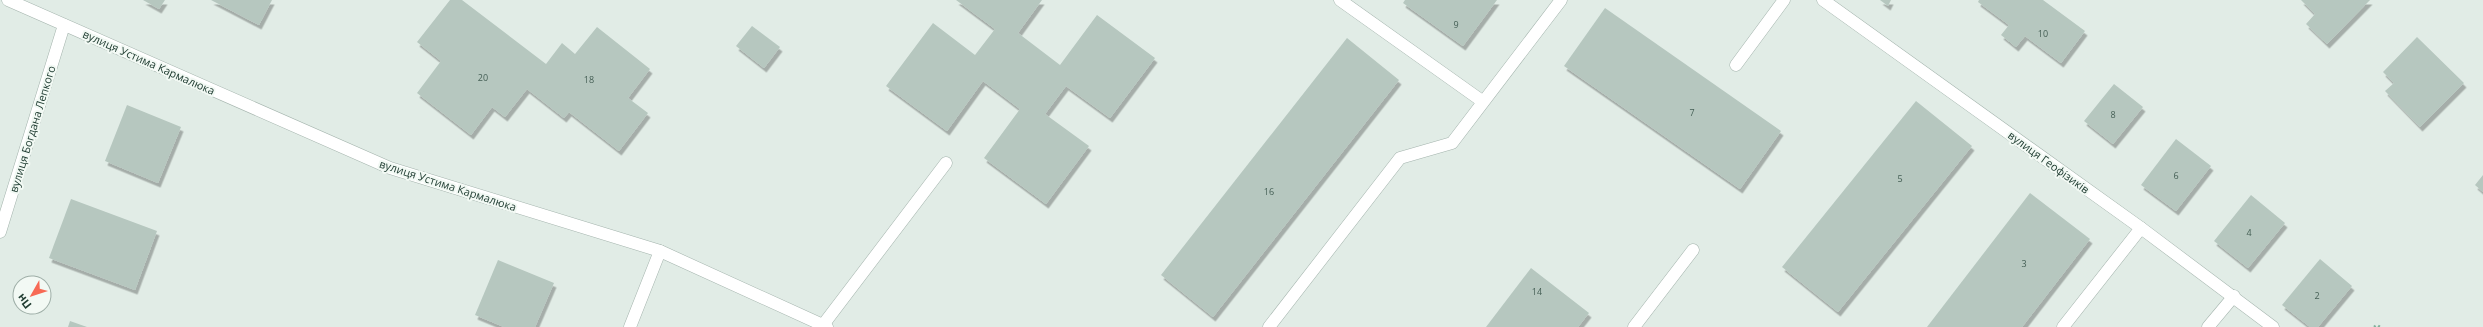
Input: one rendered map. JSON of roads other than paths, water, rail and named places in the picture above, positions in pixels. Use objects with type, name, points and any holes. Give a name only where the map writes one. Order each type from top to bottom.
[{"type":"street","name":"вулиця Устима Кармалюка","points":[[8,0],[390,168],[660,251],[825,326]]},
{"type":"street","points":[[1340,0],[1482,101]]},
{"type":"street","points":[[1269,327],[1400,158],[1452,142],[1561,0]]},
{"type":"street","points":[[1736,65],[1784,0]]},
{"type":"street","name":"вулиця Геофізиків","points":[[1823,0],[2141,228],[2234,296],[2273,327]]},
{"type":"street","name":"вулиця Богдана Лепкого","points":[[0,232],[64,25]]},
{"type":"street","points":[[825,326],[946,163]]},
{"type":"street","points":[[2063,327],[2141,228]]},
{"type":"street","points":[[1634,327],[1693,250]]},
{"type":"street","points":[[630,327],[660,251]]},
{"type":"street","points":[[2208,327],[2234,296]]}]
